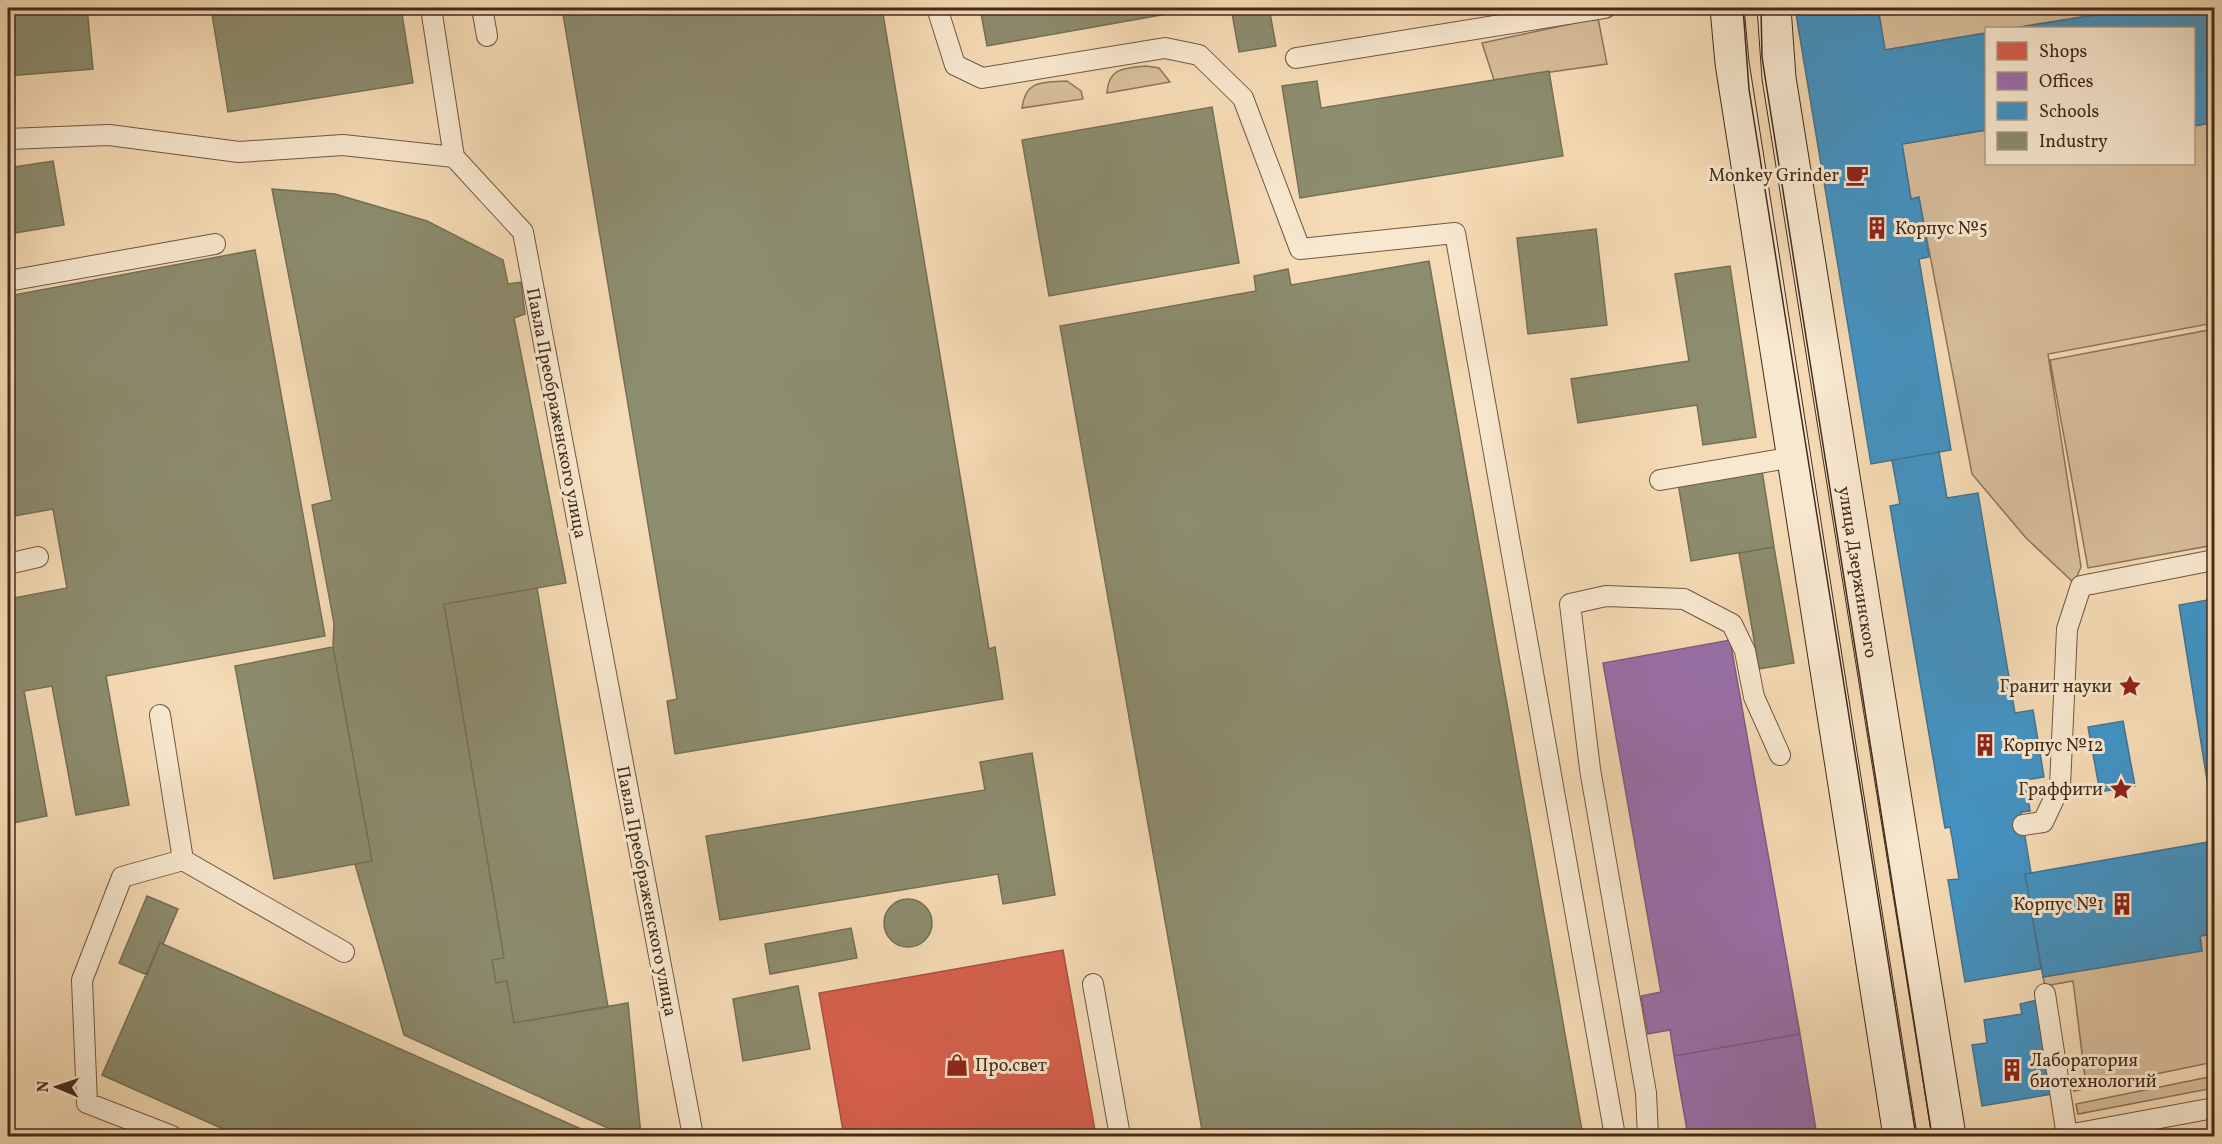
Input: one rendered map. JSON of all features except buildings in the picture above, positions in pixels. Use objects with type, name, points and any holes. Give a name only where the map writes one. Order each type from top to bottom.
[{"type":"main road","points":[[1727,8],[1732,63],[1900,1137]]},
{"type":"main road","name":"улица Дзержинского","points":[[1774,8],[1774,36],[1780,90],[1949,1137]]},
{"type":"lane","points":[[8,139],[109,135],[239,152],[343,145],[454,157],[431,8]]},
{"type":"lane","points":[[482,8],[487,36]]},
{"type":"lane","points":[[937,8],[956,65],[982,78],[1165,48],[1199,54],[1243,98],[1300,249],[1455,233],[1615,1137]]},
{"type":"lane","points":[[1296,58],[1605,8]]},
{"type":"lane","name":"Павла Преображенского улица","points":[[454,157],[524,231],[693,1137]]},
{"type":"lane","points":[[8,281],[214,244]]},
{"type":"lane","points":[[1660,480],[1794,457]]},
{"type":"lane","points":[[8,564],[38,557]]},
{"type":"lane","points":[[2023,825],[2043,822],[2060,786],[2067,629],[2081,586],[2214,560]]},
{"type":"lane","points":[[1648,1137],[1646,1093],[1590,769],[1570,604],[1605,596],[1683,599],[1732,624],[1745,651],[1754,697],[1780,755]]},
{"type":"lane","points":[[160,715],[183,860]]},
{"type":"lane","points":[[172,1137],[87,1103],[82,980],[122,877],[183,860],[344,952]]},
{"type":"lane","points":[[1093,984],[1120,1137]]},
{"type":"lane","points":[[2045,994],[2067,1136]]},
{"type":"lane","points":[[2062,1137],[2214,1108]]},
{"type":"shaded area","points":[[1878,8],[2139,8],[2020,27],[1985,27],[1985,33],[1885,50]]},
{"type":"shaded area","points":[[1598,18],[1607,64],[1494,80],[1482,43]]},
{"type":"shaded area","points":[[1146,66],[1159,68],[1170,82],[1107,93],[1110,79],[1114,74],[1124,69]]},
{"type":"shaded area","points":[[1067,81],[1081,91],[1083,99],[1022,108],[1031,87],[1043,83]]},
{"type":"shaded area","points":[[2214,122],[2214,323],[2048,354],[2081,567],[2074,583],[2026,538],[1972,474],[1919,198],[1911,199],[1902,144],[1985,130],[1985,165],[2195,165],[2195,126]]},
{"type":"shaded area","points":[[2214,329],[2214,545],[2088,568],[2050,360]]},
{"type":"shaded area","points":[[2214,934],[2214,1062],[2074,1091],[2072,1081],[2085,1077],[2073,981],[2045,986],[2043,977],[2202,951],[2200,936]]},
{"type":"shaded area","points":[[2214,1076],[2214,1088],[2078,1114],[2076,1104]]},
{"type":"tram line","points":[[1743,8],[1749,89],[1916,1136]]},
{"type":"tram line","points":[[1761,8],[1762,57],[1932,1136]]},
{"type":"place","name":"Monkey Grinder","points":[[1857,175]]},
{"type":"place","name":"Корпус №5","points":[[1877,228]]},
{"type":"place","name":"Гранит науки","points":[[2130,686]]},
{"type":"place","name":"Корпус №12","points":[[1985,745]]},
{"type":"place","name":"Граффити","points":[[2121,789]]},
{"type":"place","name":"Корпус №1","points":[[2122,904]]},
{"type":"place","name":"Про.свет","points":[[957,1065]]},
{"type":"place","name":"Лаборатория биотехнологий","points":[[2012,1070]]}]
